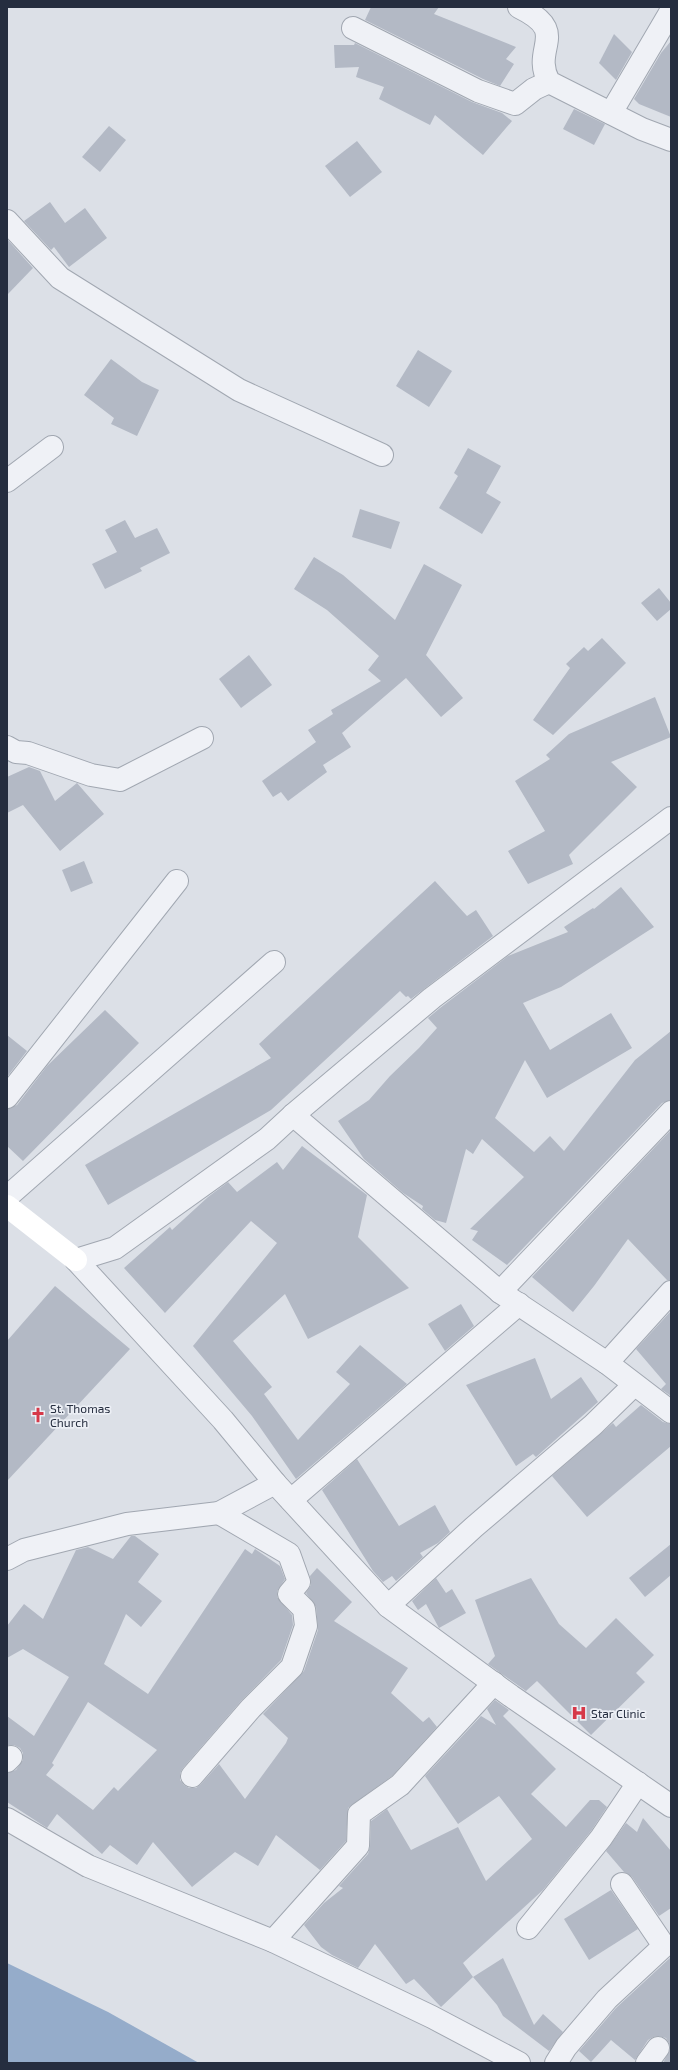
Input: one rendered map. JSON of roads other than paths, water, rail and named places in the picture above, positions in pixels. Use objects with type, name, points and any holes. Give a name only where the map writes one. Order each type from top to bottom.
[{"type":"main road","points":[[7,1206],[76,1260]]},
{"type":"street","points":[[519,7],[540,20],[547,29],[548,42],[543,60],[544,72],[549,82],[611,113],[671,140]]},
{"type":"street","points":[[611,113],[671,11]]},
{"type":"street","points":[[353,28],[478,91],[503,101],[515,104],[534,89],[549,82]]},
{"type":"street","points":[[7,221],[60,278],[232,386],[382,455]]},
{"type":"street","points":[[7,481],[52,446]]},
{"type":"street","points":[[7,747],[16,752],[28,753],[91,775],[120,780],[202,738]]},
{"type":"street","points":[[671,818],[432,998],[293,1115],[267,1139],[115,1248],[76,1260],[223,1420],[275,1483],[388,1606],[494,1683],[671,1806]]},
{"type":"street","points":[[7,1097],[177,881]]},
{"type":"street","points":[[7,1197],[274,962]]},
{"type":"street","points":[[500,1292],[671,1112]]},
{"type":"street","points":[[293,1115],[500,1292],[607,1363],[671,1412]]},
{"type":"street","points":[[607,1363],[671,1292]]},
{"type":"street","points":[[291,1500],[519,1304]]},
{"type":"street","points":[[388,1606],[474,1527],[593,1425],[634,1385]]},
{"type":"street","points":[[7,1559],[24,1550],[127,1524],[219,1513],[275,1483]]},
{"type":"street","points":[[192,1776],[251,1708],[292,1667],[306,1626],[304,1610],[289,1594],[299,1582],[289,1554],[219,1513]]},
{"type":"street","points":[[273,1941],[358,1846],[359,1814],[400,1785],[494,1683]]},
{"type":"street","points":[[528,1928],[601,1838],[638,1783]]},
{"type":"street","points":[[7,1819],[88,1866],[273,1941],[432,2017],[519,2063]]},
{"type":"street","points":[[556,2063],[566,2047],[607,1999],[664,1946],[622,1884]]},
{"type":"water","points":[[7,1963],[108,2012],[199,2063],[7,2063]]},
{"type":"place","name":"St. Thomas Church","points":[[38,1415]]},
{"type":"place","name":"Star Clinic","points":[[579,1713]]}]
